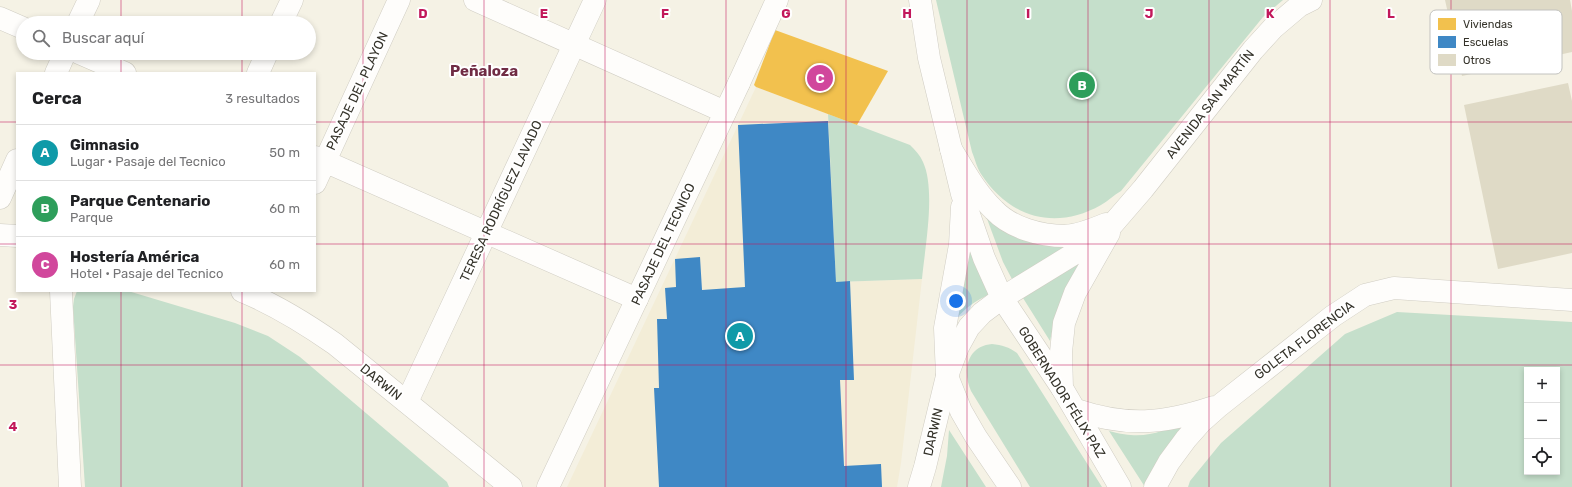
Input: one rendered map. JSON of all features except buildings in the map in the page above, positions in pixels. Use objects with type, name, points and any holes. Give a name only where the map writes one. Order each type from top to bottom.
[{"type":"street","points":[[81,16],[89,0]]},
{"type":"street","points":[[284,16],[292,0]]},
{"type":"street","name":"PASAJE DEL PLAYON","points":[[316,178],[320,159],[399,0]]},
{"type":"street","points":[[475,0],[725,112]]},
{"type":"street","name":"TERESA RODRÍGUEZ LAVADO","points":[[407,402],[595,0]]},
{"type":"street","name":"PASAJE DEL TECNICO","points":[[548,487],[777,0]]},
{"type":"street","name":"GOBERNADOR FÉLIX PAZ","points":[[920,0],[929,58],[962,194],[984,258],[1002,298],[1076,410],[1120,487]]},
{"type":"street","name":"AVENIDA SAN MARTÍN","points":[[1002,298],[1090,244],[1105,233],[1253,50],[1273,28],[1299,6],[1311,0]]},
{"type":"street","points":[[0,18],[16,25]]},
{"type":"street","points":[[56,72],[61,60]]},
{"type":"street","points":[[95,60],[122,72]]},
{"type":"street","points":[[258,72],[264,60]]},
{"type":"street","points":[[952,149],[975,188],[994,211],[1017,226],[1042,234],[1066,236],[1092,230],[1118,218]]},
{"type":"street","points":[[320,159],[637,299]]},
{"type":"street","points":[[0,198],[16,162]]},
{"type":"street","name":"GOBERNADOR FÉLIX PAZ","points":[[962,194],[960,245],[945,328],[947,376],[961,411],[1010,487]]},
{"type":"street","name":"AVENIDA SAN MARTÍN","points":[[1062,388],[1061,352],[1064,323],[1075,293],[1118,218]]},
{"type":"street","points":[[0,235],[16,236]]},
{"type":"street","name":"GOLETA FLORENCIA","points":[[1155,487],[1169,462],[1201,422],[1219,406],[1333,316],[1365,295],[1394,288],[1572,300]]},
{"type":"street","points":[[61,292],[70,487]]},
{"type":"street","name":"DARWIN","points":[[256,294],[304,322],[335,344],[511,487]]},
{"type":"street","points":[[947,376],[958,347],[969,327],[982,313],[1002,298]]},
{"type":"street","name":"DARWIN","points":[[919,487],[947,376]]},
{"type":"street","points":[[1076,410],[1097,417],[1118,421],[1140,422],[1163,421],[1188,416],[1219,406]]},
{"type":"shaded area","points":[[756,87],[828,114],[836,282],[922,279],[897,487],[567,487]]},
{"type":"green space","points":[[936,0],[1283,0],[1263,17],[1121,191],[1101,205],[1084,213],[1067,217],[1050,218],[1035,216],[1020,210],[1006,201],[993,189],[980,172],[972,152]]},
{"type":"green space","points":[[828,114],[910,145],[922,159],[927,174],[929,203],[922,279],[836,282]]},
{"type":"green space","points":[[986,216],[1083,241],[1013,281],[1003,262]]},
{"type":"green space","points":[[967,229],[990,294],[961,313],[954,322]]},
{"type":"green space","points":[[1088,257],[1053,327],[1050,341],[1023,298]]},
{"type":"green space","points":[[77,292],[131,292],[235,323],[268,336],[300,357],[447,482],[449,487],[85,487],[73,307]]},
{"type":"green space","points":[[1397,312],[1572,322],[1572,487],[1188,487],[1190,481],[1221,443],[1345,334]]},
{"type":"green space","points":[[992,344],[1011,349],[1017,353],[1102,487],[1030,487],[971,391],[968,383],[967,368],[972,354],[977,349]]},
{"type":"green space","points":[[1191,420],[1145,487],[1109,431],[1133,435],[1152,434]]},
{"type":"green space","points":[[949,430],[986,487],[941,487],[947,456]]},
{"type":"place","name":"Hostería América","points":[[820,78]]},
{"type":"place","name":"Parque Centenario","points":[[1082,85]]},
{"type":"place","name":"Gimnasio","points":[[740,336]]},
{"type":"district","name":"Peñaloza","points":[[484,71]]}]
